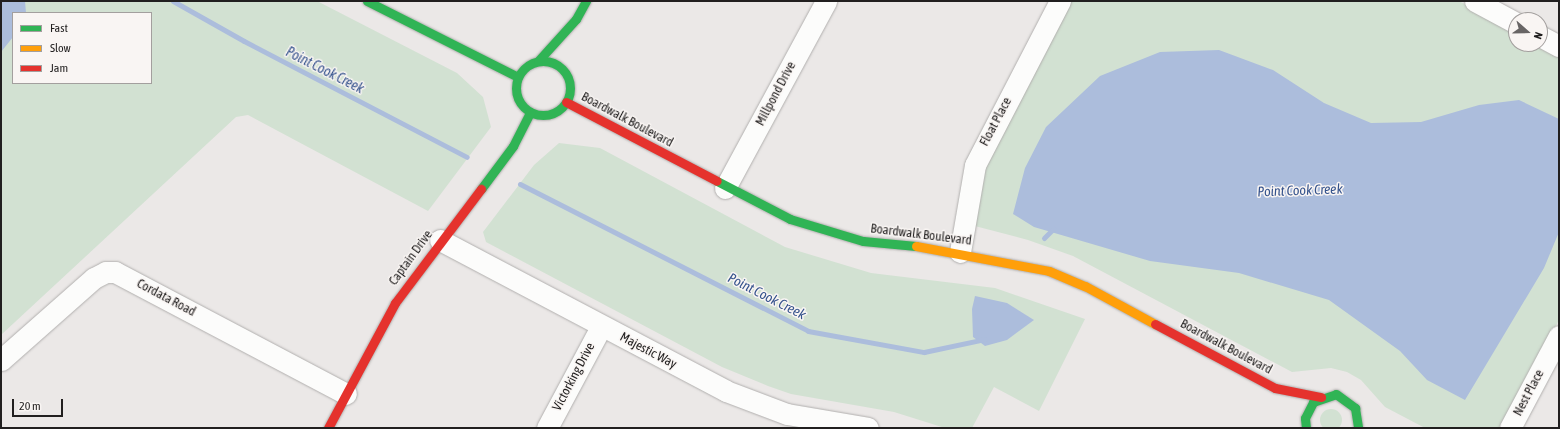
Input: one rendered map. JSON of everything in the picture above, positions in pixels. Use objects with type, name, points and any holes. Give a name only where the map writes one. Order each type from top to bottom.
[{"type":"street","points":[[367,1],[518,77]]},
{"type":"street","points":[[568,58],[565,72],[570,87],[566,102],[550,114],[530,112],[516,93],[518,77],[522,69],[538,61],[576,19],[586,1]]},
{"type":"street","name":"Millpond Drive","points":[[725,188],[826,1]]},
{"type":"street","name":"Float Place","points":[[960,252],[974,165],[1060,1]]},
{"type":"street","points":[[1475,1],[1508,19]]},
{"type":"street","points":[[572,39],[576,19]]},
{"type":"street","points":[[1548,40],[1559,46]]},
{"type":"street","points":[[538,61],[553,62],[565,72]]},
{"type":"street","name":"Boardwalk Boulevard","points":[[566,102],[725,188],[790,219],[839,236],[863,241],[960,252],[1050,271],[1085,286],[1275,388],[1320,397],[1336,394],[1344,397],[1358,415]]},
{"type":"street","name":"Captain Drive","points":[[328,428],[395,303],[440,240],[513,146],[530,112]]},
{"type":"street","name":"Majestic Way","points":[[440,240],[601,327],[784,421],[868,428]]},
{"type":"street","name":"Cordata Road","points":[[1,360],[94,278],[106,272],[115,272],[346,394]]},
{"type":"street","name":"Victorking Drive","points":[[547,428],[601,327]]},
{"type":"street","name":"Nest Place","points":[[1510,428],[1559,336]]},
{"type":"street","name":"Boardwalk Boulevard","points":[[1275,388],[1286,401]]},
{"type":"street","points":[[1305,428],[1307,410],[1320,397]]},
{"type":"street","points":[[1294,411],[1305,428]]},
{"type":"street","points":[[1358,415],[1370,425]]},
{"type":"street","points":[[1358,415],[1358,428]]},
{"type":"green space","points":[[1,1],[317,1],[457,73],[483,97],[491,127],[428,211],[248,115],[236,117],[1,335]]},
{"type":"green space","points":[[1068,1],[1459,1],[1508,27],[1508,52],[1548,52],[1548,48],[1559,54],[1559,320],[1502,428],[1425,428],[1385,407],[1361,380],[1347,372],[1331,368],[1292,372],[1073,256],[1028,240],[971,225],[978,176]]},
{"type":"green space","points":[[559,143],[600,148],[785,247],[871,273],[995,288],[1085,319],[1039,411],[994,387],[972,428],[945,428],[894,412],[791,394],[722,367],[486,242],[483,232],[534,165]]},
{"type":"green space","points":[[1331,409],[1339,412],[1342,420],[1339,428],[1335,430],[1327,430],[1323,428],[1320,420],[1323,412]]},
{"type":"water","points":[[1,1],[25,1],[26,12],[12,12],[12,38],[1,52]]},
{"type":"water","points":[[1219,50],[1273,70],[1324,103],[1371,123],[1421,122],[1479,105],[1519,100],[1559,119],[1559,232],[1544,268],[1465,400],[1427,380],[1400,351],[1329,300],[1239,273],[1150,261],[1034,227],[1013,214],[1025,168],[1046,127],[1100,76],[1160,52]]},
{"type":"water","points":[[975,296],[1007,303],[1034,320],[1007,340],[985,346],[973,337],[972,309]]},
{"type":"waterway","name":"Point Cook Creek","points":[[173,1],[244,41],[467,157]]},
{"type":"waterway","name":"Point Cook Creek","points":[[520,184],[808,331],[924,352],[985,339]]},
{"type":"waterway","name":"Point Cook Creek","points":[[1044,238],[1053,229]]},
{"type":"traffic: fast","points":[[367,1],[518,77]]},
{"type":"traffic: fast","points":[[538,61],[576,19],[586,1]]},
{"type":"traffic: fast","points":[[538,61],[548,61],[558,65],[566,73],[570,83],[570,88],[570,93],[566,103],[558,111],[548,115],[538,115],[528,111],[520,103],[516,93],[516,83],[520,73],[528,65],[538,61]]},
{"type":"traffic: fast","points":[[481,189],[513,146],[530,112]]},
{"type":"traffic: fast","points":[[717,181],[790,219],[863,241],[916,246]]},
{"type":"traffic: fast","points":[[1306,428],[1305,418],[1313,402],[1336,394],[1355,408],[1358,428]]},
{"type":"traffic: slow","points":[[916,246],[1049,271],[1085,286],[1155,324]]},
{"type":"traffic: jam","points":[[566,102],[717,181]]},
{"type":"traffic: jam","points":[[328,428],[395,303],[481,189]]},
{"type":"traffic: jam","points":[[1155,324],[1275,388],[1321,397]]}]
